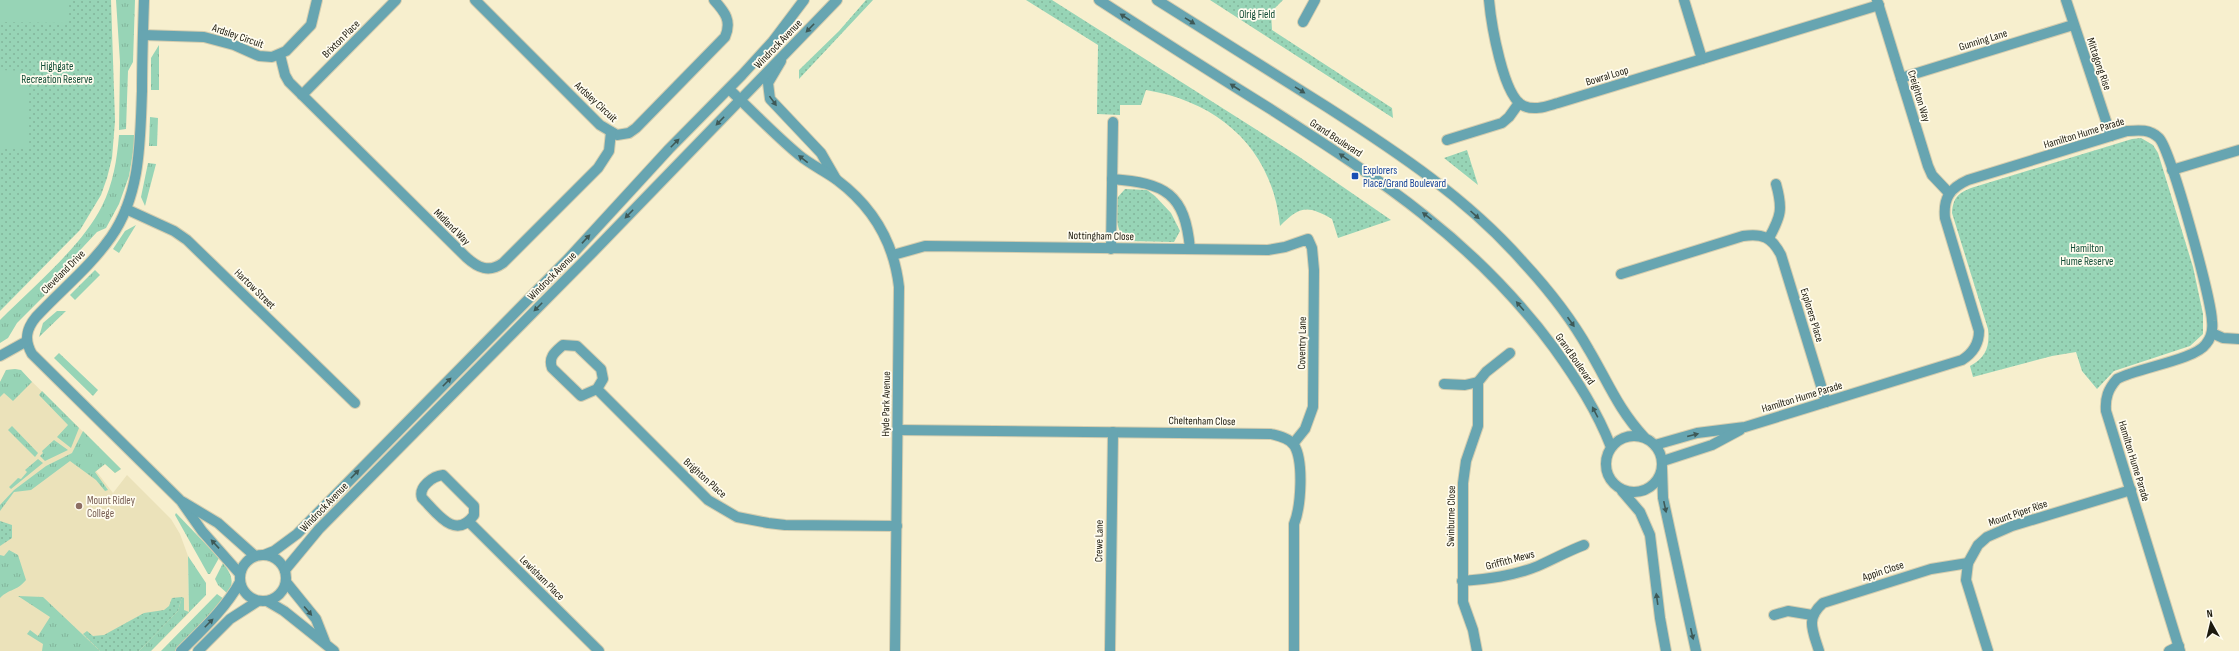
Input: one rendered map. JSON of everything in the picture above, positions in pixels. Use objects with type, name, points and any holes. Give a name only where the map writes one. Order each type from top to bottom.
[{"type":"street","name":"Cleveland Drive","points":[[27,341],[30,325],[99,253],[111,236],[126,209],[133,190],[140,150],[144,0]]},
{"type":"street","points":[[280,55],[311,25],[316,0]]},
{"type":"street","name":"Brixton Place","points":[[302,95],[396,0]]},
{"type":"street","name":"Ardsley Circuit","points":[[475,0],[600,125],[611,132],[623,134],[636,128],[725,37],[729,24],[724,11],[714,0]]},
{"type":"street","name":"Windrock Avenue","points":[[260,556],[274,551],[297,534],[567,260],[669,149],[729,89],[773,41],[804,0]]},
{"type":"street","name":"Windrock Avenue","points":[[285,570],[319,529],[786,54],[837,0]]},
{"type":"street","name":"Grand Boulevard","points":[[1099,0],[1388,186],[1463,246],[1503,286],[1541,331],[1588,398],[1611,447]]},
{"type":"street","name":"Grand Boulevard","points":[[1157,0],[1378,140],[1432,178],[1463,205],[1522,260],[1552,294],[1589,350],[1616,402],[1644,437]]},
{"type":"street","points":[[1303,22],[1315,0]]},
{"type":"street","points":[[1447,140],[1502,123],[1509,117],[1519,103],[1508,84],[1494,34],[1489,0]]},
{"type":"street","points":[[1684,0],[1702,59]]},
{"type":"street","name":"Mittagong Rise","points":[[2066,0],[2073,25],[2111,136]]},
{"type":"street","name":"Bowral Loop","points":[[1519,103],[1525,107],[1543,107],[1702,59],[1878,2]]},
{"type":"street","name":"Creighton Way","points":[[1878,2],[1928,166],[1932,176],[1949,193]]},
{"type":"street","name":"Gunning Lane","points":[[1901,78],[2073,25]]},
{"type":"street","name":"Ardsley Circuit","points":[[143,35],[204,37],[234,45],[265,58],[280,55]]},
{"type":"street","name":"Hyde Park Avenue","points":[[786,54],[768,83],[770,99],[822,153],[836,179]]},
{"type":"street","name":"Midland Way","points":[[280,55],[285,74],[302,95],[473,264],[486,269],[498,267],[503,263],[598,168],[609,151],[611,132]]},
{"type":"street","name":"Hyde Park Avenue","points":[[729,89],[798,155],[814,167],[836,179],[873,216],[888,241],[893,255],[899,287],[895,651]]},
{"type":"street","points":[[1111,248],[1113,122]]},
{"type":"street","name":"Hamilton Hume Parade","points":[[1655,445],[1697,433],[1745,427],[1962,360],[1968,356],[1977,344],[1979,338],[1978,323],[1945,218],[1945,200],[1949,193],[1968,180],[2111,136],[2137,130],[2152,133],[2163,144],[2172,170],[2206,285],[2212,322],[2212,333],[2208,342],[2197,352],[2124,376],[2111,385],[2107,393],[2106,411],[2180,649]]},
{"type":"street","points":[[2172,170],[2239,150]]},
{"type":"street","points":[[1112,179],[1148,183],[1161,189],[1175,199],[1183,210],[1188,225],[1190,249]]},
{"type":"street","points":[[1621,274],[1742,236],[1762,235],[1769,238],[1781,212],[1781,202],[1776,184]]},
{"type":"street","name":"Hartow Street","points":[[126,209],[174,231],[187,240],[355,403]]},
{"type":"street","name":"Explorers Place","points":[[1769,238],[1781,255],[1826,402]]},
{"type":"street","name":"Nottingham Close","points":[[893,255],[925,246],[1268,250],[1286,247],[1308,239]]},
{"type":"street","name":"Coventry Lane","points":[[1293,444],[1304,429],[1312,407],[1314,270],[1312,248],[1308,239]]},
{"type":"street","points":[[2212,333],[2223,338],[2239,339]]},
{"type":"street","points":[[0,356],[27,341],[32,354],[181,500],[202,531],[240,578],[247,596],[263,601],[325,642],[334,651]]},
{"type":"street","points":[[563,345],[577,346],[601,369],[603,378],[598,389],[586,396],[578,394],[552,368],[550,363],[553,355],[563,345]]},
{"type":"street","points":[[1444,384],[1465,385],[1478,382],[1486,372],[1510,353]]},
{"type":"street","name":"Swinburne Close","points":[[1477,651],[1473,630],[1463,602],[1462,581],[1463,483],[1466,461],[1478,426],[1478,382]]},
{"type":"street","name":"Brighton Place","points":[[598,389],[708,500],[737,517],[768,524],[785,525],[897,526]]},
{"type":"street","name":"Hamilton Hume Parade","points":[[1662,465],[1712,445],[1745,427]]},
{"type":"street","name":"Cheltenham Close","points":[[898,430],[1271,434],[1284,438],[1293,444]]},
{"type":"street","name":"Crewe Lane","points":[[1110,651],[1113,432]]},
{"type":"street","points":[[1666,651],[1648,528],[1640,512],[1622,490],[1609,479],[1606,471],[1606,459],[1611,447],[1625,437],[1644,437],[1655,445],[1662,465],[1663,498],[1696,651]]},
{"type":"street","points":[[1293,444],[1299,457],[1299,510],[1294,524],[1294,651]]},
{"type":"street","points":[[1622,490],[1635,492],[1648,489],[1655,484],[1662,465]]},
{"type":"street","points":[[446,476],[474,506],[474,515],[469,522],[456,526],[444,521],[422,498],[421,491],[434,477],[446,476]]},
{"type":"street","name":"Mount Piper Rise","points":[[1988,651],[1966,580],[1968,563],[1978,545],[1998,531],[2130,490]]},
{"type":"street","points":[[181,500],[218,522],[260,556],[278,560],[285,570],[286,582],[280,594],[263,601],[230,619],[198,651]]},
{"type":"street","name":"Lewisham Place","points":[[469,522],[599,651]]},
{"type":"street","name":"Griffith Mews","points":[[1462,581],[1490,579],[1515,573],[1538,566],[1558,554],[1584,545]]},
{"type":"street","points":[[181,651],[217,615],[231,598],[248,560],[260,556]]},
{"type":"street","name":"Appin Close","points":[[1812,616],[1823,603],[1931,569],[1968,563]]},
{"type":"street","points":[[286,582],[316,620],[325,642]]},
{"type":"street","points":[[1774,615],[1788,611],[1812,616],[1812,628],[1819,651]]},
{"type":"street","points":[[2169,651],[2180,649]]},
{"type":"shaded area","name":"Mount Ridley College","points":[[15,369],[21,371],[121,469],[115,473],[105,464],[96,471],[113,493],[127,475],[171,519],[180,534],[188,556],[189,613],[151,651],[0,651],[0,382],[6,370]]},
{"type":"green space","name":"Highgate Recreation Reserve","points":[[0,0],[111,0],[115,121],[112,158],[107,178],[101,195],[80,230],[0,311]]},
{"type":"green space","points":[[0,0],[68,0],[68,23],[0,22]]},
{"type":"green space","points":[[116,0],[135,0],[133,62],[128,71],[126,129],[119,130],[120,62]]},
{"type":"green space","points":[[866,0],[873,0],[799,79],[799,70],[839,31]]},
{"type":"green space","points":[[1026,0],[1052,0],[1298,156],[1391,220],[1338,238],[1332,219],[1316,211],[1299,211],[1293,214],[1280,226],[1275,199],[1267,174],[1254,153],[1238,134],[1219,118],[1197,106],[1173,96],[1146,90],[1141,105],[1120,105],[1120,115],[1097,114],[1098,45]]},
{"type":"green space","name":"Olrig Field","points":[[1210,0],[1283,0],[1271,12],[1272,30],[1392,108],[1393,118]]},
{"type":"green space","points":[[159,45],[159,90],[151,90],[151,58]]},
{"type":"green space","points":[[0,70],[27,71],[27,149],[0,149]]},
{"type":"green space","points":[[150,117],[158,118],[157,146],[149,146]]},
{"type":"green space","points":[[119,135],[136,135],[129,176],[119,204],[106,228],[97,232],[57,275],[55,285],[17,323],[8,338],[0,343],[0,320],[70,251],[93,221],[102,206],[114,172]]},
{"type":"green space","name":"Hamilton Hume Reserve","points":[[2141,138],[2153,145],[2158,153],[2193,267],[2203,314],[2203,334],[2190,346],[2114,371],[2097,389],[2082,371],[2076,352],[2052,356],[1973,377],[1970,366],[1980,359],[1986,351],[1988,329],[1952,213],[1957,197],[1971,188],[2132,139]]},
{"type":"green space","points":[[1467,150],[1478,185],[1444,158]]},
{"type":"green space","points":[[148,163],[156,164],[145,206],[141,197]]},
{"type":"green space","points":[[1125,189],[1147,190],[1155,196],[1171,213],[1180,231],[1174,242],[1127,241],[1120,231],[1117,221],[1117,198]]},
{"type":"green space","points":[[136,225],[119,253],[113,249],[125,231]]},
{"type":"green space","points":[[95,270],[100,275],[75,300],[70,295]]},
{"type":"green space","points":[[57,311],[66,311],[39,337],[43,323]]},
{"type":"green space","points":[[59,353],[98,390],[93,396],[54,358]]},
{"type":"green space","points":[[6,370],[21,370],[32,382],[13,401],[4,393],[0,397],[0,382]]},
{"type":"green space","points":[[42,391],[79,428],[71,448],[57,437],[68,425],[39,395]]},
{"type":"green space","points":[[12,426],[38,453],[35,457],[8,430]]},
{"type":"green space","points":[[83,431],[121,469],[115,473],[105,464],[95,472],[108,490],[105,491],[96,480],[70,461],[31,490],[14,492],[0,511],[0,505],[14,490],[46,466],[72,453]]},
{"type":"green space","points":[[54,440],[68,450],[45,461],[40,456],[43,453],[42,451]]},
{"type":"green space","points":[[38,459],[43,463],[11,489],[9,487],[18,478],[21,479],[27,472],[25,470]]},
{"type":"green space","points":[[176,513],[219,558],[210,574],[208,574],[175,515]]},
{"type":"green space","points":[[0,521],[12,525],[12,538],[0,546]]},
{"type":"green space","points":[[9,550],[18,555],[26,580],[0,598],[0,555],[4,556]]},
{"type":"green space","points":[[188,556],[206,583],[206,595],[151,651],[139,651],[178,611],[182,597],[184,598],[184,610],[189,612]]},
{"type":"green space","points":[[223,563],[228,570],[232,582],[228,594],[218,585],[215,579]]},
{"type":"green space","points":[[217,594],[224,599],[175,651],[161,651]]},
{"type":"green space","points":[[18,596],[43,597],[100,651],[42,651],[43,644],[27,634],[30,630],[38,636],[50,617]]},
{"type":"green space","points":[[182,597],[178,611],[139,651],[100,651],[83,634],[87,631],[93,636],[104,635],[144,613],[164,610],[169,606],[172,598]]},
{"type":"place","name":"Explorers Place/Grand Boulevard","points":[[1355,176]]},
{"type":"place","name":"Mount Ridley College","points":[[79,506]]}]
